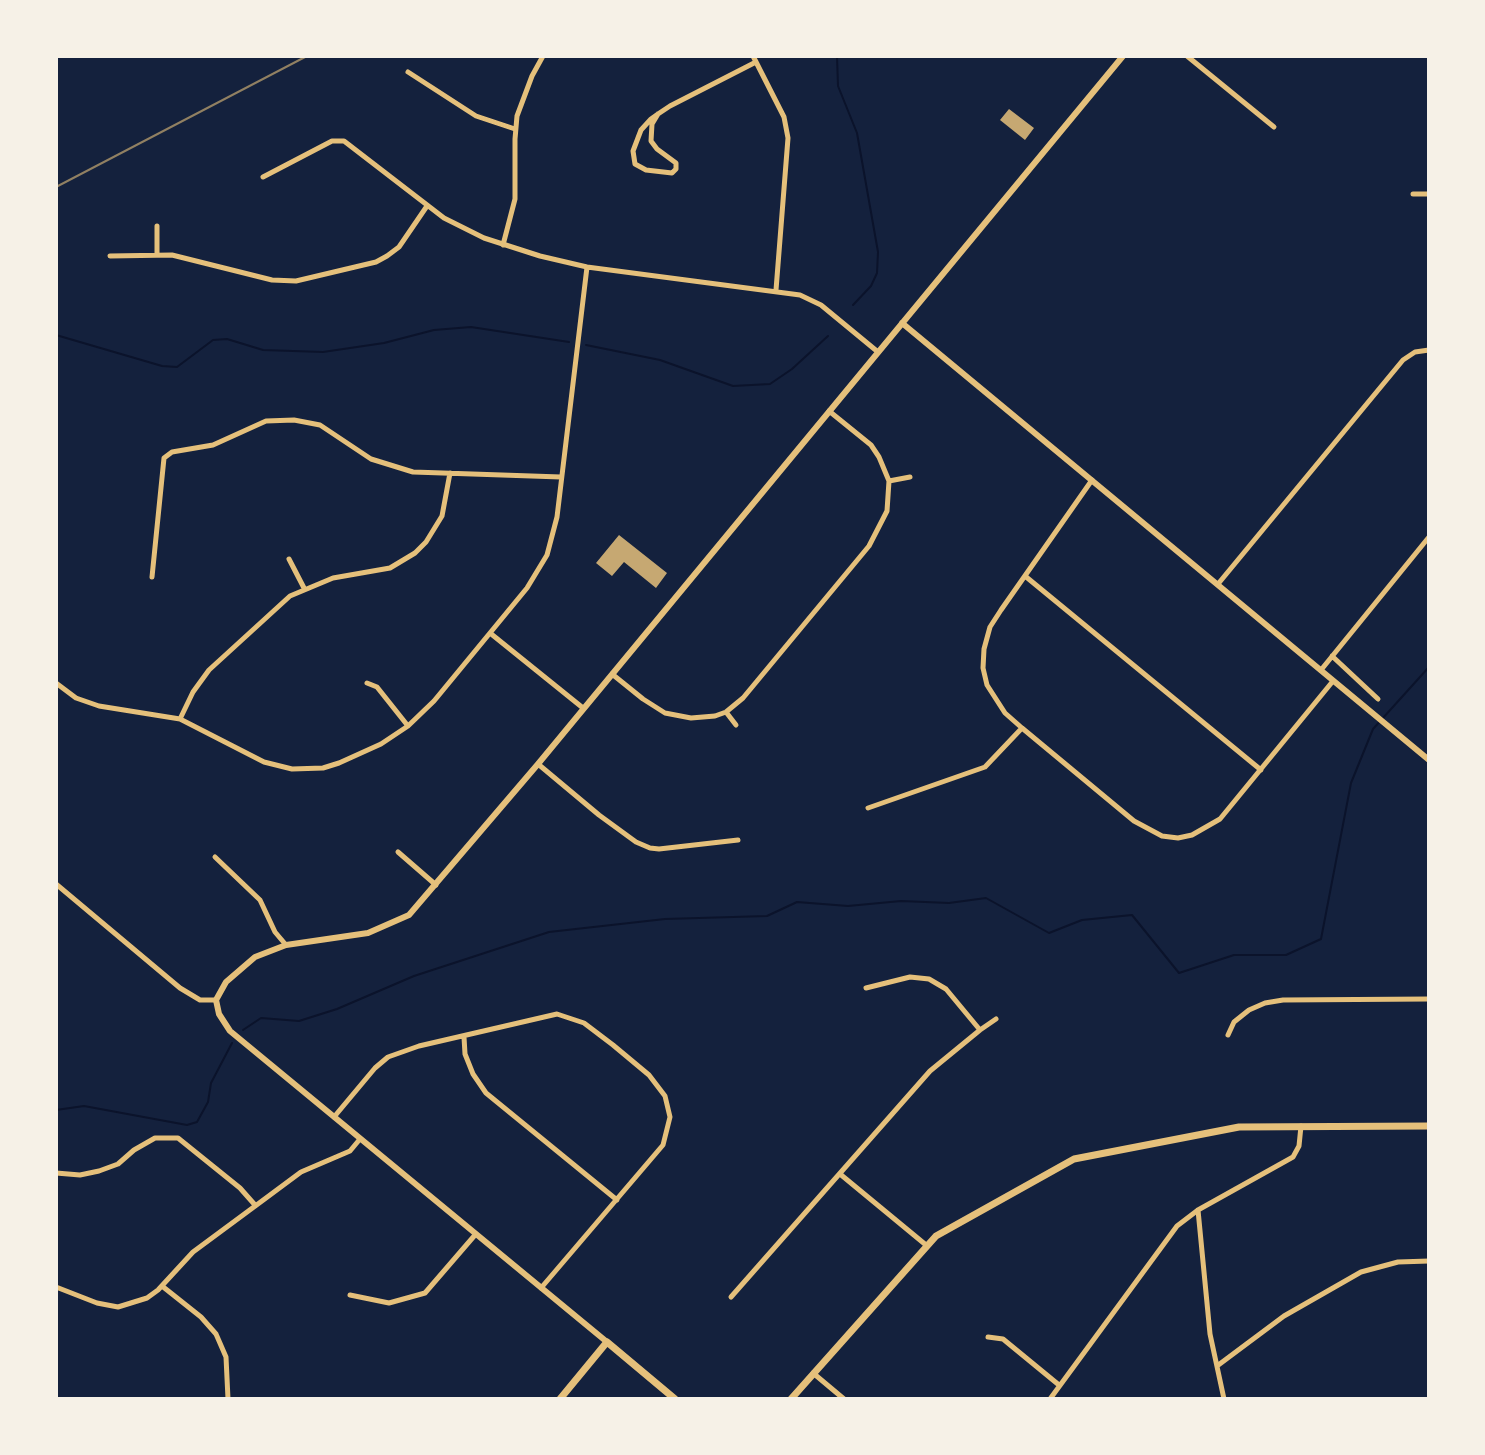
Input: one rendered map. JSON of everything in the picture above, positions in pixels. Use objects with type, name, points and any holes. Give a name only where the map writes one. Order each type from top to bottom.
[{"type":"main road","points":[[791,1399],[926,1245],[956,1223],[1074,1159],[1239,1127],[1429,1126]]},
{"type":"main road","points":[[560,1399],[607,1342],[675,1399]]},
{"type":"street","points":[[503,245],[515,199],[515,129],[521,103],[543,56]]},
{"type":"street","points":[[607,1342],[230,1031],[219,1014],[216,1000],[226,982],[255,957],[286,945],[368,933],[409,915],[538,764],[1123,56]]},
{"type":"street","points":[[1187,56],[1274,127]]},
{"type":"street","points":[[658,114],[652,124],[651,141],[676,163],[672,173],[641,168],[633,160],[637,136],[658,114],[754,59],[784,117],[788,138],[776,290]]},
{"type":"street","points":[[408,72],[476,116],[515,129]]},
{"type":"street","points":[[263,177],[340,139],[427,206],[462,228],[503,245],[587,267],[800,295],[815,301],[878,352]]},
{"type":"street","points":[[1413,194],[1429,194]]},
{"type":"street","points":[[110,256],[187,258],[272,280],[296,281],[376,262],[387,256],[399,247],[427,206]]},
{"type":"street","points":[[157,226],[157,255]]},
{"type":"street","points":[[56,683],[76,698],[99,706],[180,719],[264,762],[292,769],[323,768],[339,763],[381,744],[408,726],[434,701],[527,588],[547,555],[557,517],[587,267]]},
{"type":"street","points":[[902,323],[1429,760]]},
{"type":"street","points":[[1218,584],[1403,360],[1415,352],[1429,350]]},
{"type":"street","points":[[612,673],[665,713],[691,718],[726,712],[743,698],[877,535],[887,511],[889,481],[879,457],[871,445],[829,411]]},
{"type":"street","points":[[152,577],[162,463],[172,452],[205,448],[266,421],[308,422],[331,431],[371,459],[413,472],[561,477]]},
{"type":"street","points":[[180,719],[193,692],[209,670],[279,604],[304,588],[333,578],[390,568],[415,553],[436,529],[442,516],[450,473]]},
{"type":"street","points":[[889,481],[910,477]]},
{"type":"street","points":[[1092,480],[990,627],[983,668],[987,685],[1005,713],[1022,728],[1134,821],[1162,836],[1192,835],[1220,819],[1333,681]]},
{"type":"street","points":[[1321,670],[1429,537]]},
{"type":"street","points":[[289,559],[304,588]]},
{"type":"street","points":[[1025,576],[1261,770]]},
{"type":"street","points":[[490,633],[583,708]]},
{"type":"street","points":[[1332,656],[1378,699]]},
{"type":"street","points":[[367,683],[377,687],[408,726]]},
{"type":"street","points":[[726,712],[736,725]]},
{"type":"street","points":[[868,808],[985,767],[1022,728]]},
{"type":"street","points":[[538,764],[599,815],[636,842],[650,848],[738,840]]},
{"type":"street","points":[[398,852],[436,885]]},
{"type":"street","points":[[215,857],[260,900],[275,932],[286,945]]},
{"type":"street","points":[[56,884],[180,988],[200,1000],[216,1000]]},
{"type":"street","points":[[866,988],[910,977],[929,979],[946,989],[980,1030]]},
{"type":"street","points":[[1228,1035],[1234,1022],[1265,1003],[1283,1000],[1429,999]]},
{"type":"street","points":[[334,1117],[388,1057],[419,1046],[557,1014],[584,1023],[649,1075],[665,1096],[670,1117],[663,1145],[541,1288]]},
{"type":"street","points":[[731,1297],[930,1071],[996,1019]]},
{"type":"street","points":[[464,1037],[465,1054],[473,1074],[486,1093],[617,1200]]},
{"type":"street","points":[[1050,1399],[1181,1222],[1293,1157],[1299,1146],[1301,1126]]},
{"type":"street","points":[[56,1173],[80,1175],[99,1171],[118,1164],[155,1138],[178,1138],[233,1181],[256,1205]]},
{"type":"street","points":[[56,1287],[97,1303],[118,1307],[147,1298],[193,1252],[301,1172],[350,1151],[360,1139]]},
{"type":"street","points":[[840,1174],[926,1245]]},
{"type":"street","points":[[1198,1210],[1210,1334],[1224,1399]]},
{"type":"street","points":[[350,1295],[389,1303],[425,1293],[475,1235]]},
{"type":"street","points":[[1217,1366],[1284,1316],[1361,1272],[1398,1262],[1429,1261]]},
{"type":"street","points":[[162,1286],[201,1317],[216,1334],[226,1357],[228,1399]]},
{"type":"street","points":[[988,1337],[1003,1339],[1059,1385]]},
{"type":"street","points":[[813,1373],[844,1399]]},
{"type":"building","points":[[1009,109],[1034,128],[1025,140],[1000,120]]},
{"type":"building","points":[[619,535],[667,573],[656,588],[624,562],[612,576],[596,563]]},
{"type":"waterway","points":[[837,56],[838,86],[857,133],[878,252],[877,273],[871,286],[853,305]]},
{"type":"waterway","points":[[56,335],[162,366],[177,367],[213,340],[227,339],[263,350],[323,352],[384,343],[434,330],[471,327],[569,342]]},
{"type":"waterway","points":[[586,345],[660,360],[733,386],[770,384],[792,369],[828,336]]},
{"type":"waterway","points":[[243,1030],[261,1018],[299,1021],[337,1009],[414,976],[549,932],[665,919],[767,916],[797,902],[848,906],[901,901],[949,903],[986,898],[1049,933],[1082,920],[1132,915],[1179,973],[1234,955],[1286,955],[1321,939],[1351,783],[1373,729],[1429,667]]},
{"type":"waterway","points":[[56,1110],[84,1106],[187,1125],[197,1122],[208,1102],[211,1083],[232,1043]]},
{"type":"railway","points":[[56,187],[307,56]]}]
